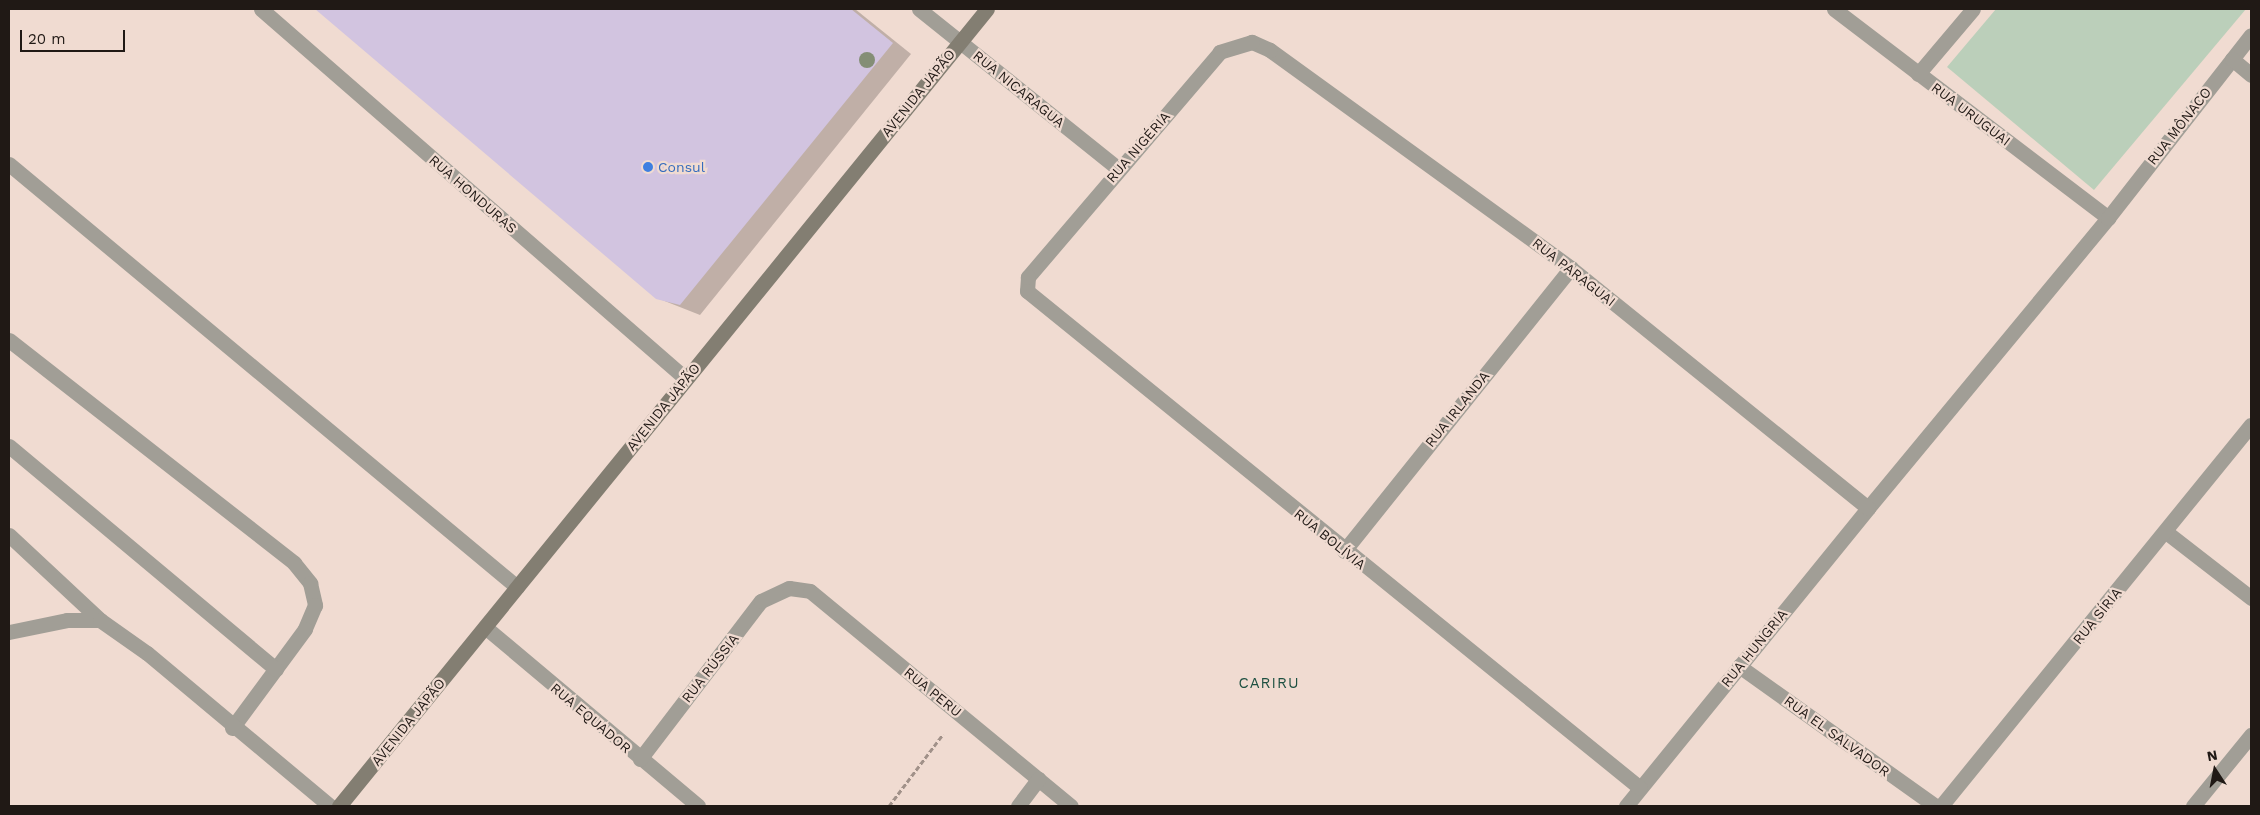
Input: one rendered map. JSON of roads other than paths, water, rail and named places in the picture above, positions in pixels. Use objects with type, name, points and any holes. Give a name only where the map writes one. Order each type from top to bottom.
[{"type":"street","name":"RUA HONDURAS","points":[[261,9],[686,379]]},
{"type":"street","name":"RUA NICARAGUA","points":[[919,9],[1119,169]]},
{"type":"street","name":"AVENIDA JAPÃO","points":[[340,806],[987,9]]},
{"type":"street","name":"RUA URUGUAI","points":[[1834,9],[2108,218]]},
{"type":"street","points":[[1918,74],[1973,9]]},
{"type":"street","name":"RUA MÔNACO","points":[[1868,508],[2108,218],[2251,35]]},
{"type":"street","name":"RUA NIGÉRIA","points":[[1026,286],[1028,277],[1220,52],[1252,42],[1270,50]]},
{"type":"street","name":"RUA PARAGUAI","points":[[1270,50],[1571,268],[1868,508]]},
{"type":"street","points":[[2232,59],[2251,75]]},
{"type":"street","points":[[9,164],[517,587]]},
{"type":"street","name":"RUA IRLANDA","points":[[1344,551],[1571,268]]},
{"type":"street","name":"RUA BOLÍVIA","points":[[1026,286],[1031,297],[1640,788]]},
{"type":"street","points":[[9,340],[294,563],[310,583],[315,605],[305,629],[232,728]]},
{"type":"street","name":"RUA SÍRIA","points":[[1941,806],[2166,532],[2251,425]]},
{"type":"street","points":[[9,446],[276,669]]},
{"type":"street","name":"RUA HUNGRIA","points":[[1626,806],[1868,508]]},
{"type":"street","points":[[2166,532],[2251,598]]},
{"type":"street","points":[[9,535],[100,620],[148,653],[232,728],[330,806]]},
{"type":"street","name":"RUA PERU","points":[[789,588],[810,591],[1071,806]]},
{"type":"street","name":"RUA RÚSSIA","points":[[640,759],[761,601],[789,588]]},
{"type":"street","points":[[9,632],[68,620],[100,620]]},
{"type":"street","name":"RUA EQUADOR","points":[[485,627],[698,806]]},
{"type":"street","name":"RUA EL SALVADOR","points":[[1739,666],[1935,806]]},
{"type":"street","points":[[2193,806],[2251,735]]},
{"type":"street","points":[[1018,806],[1038,779]]},
{"type":"place","name":"Consul","points":[[648,167]]},
{"type":"district","name":"CARIRU","points":[[1269,684]]}]
